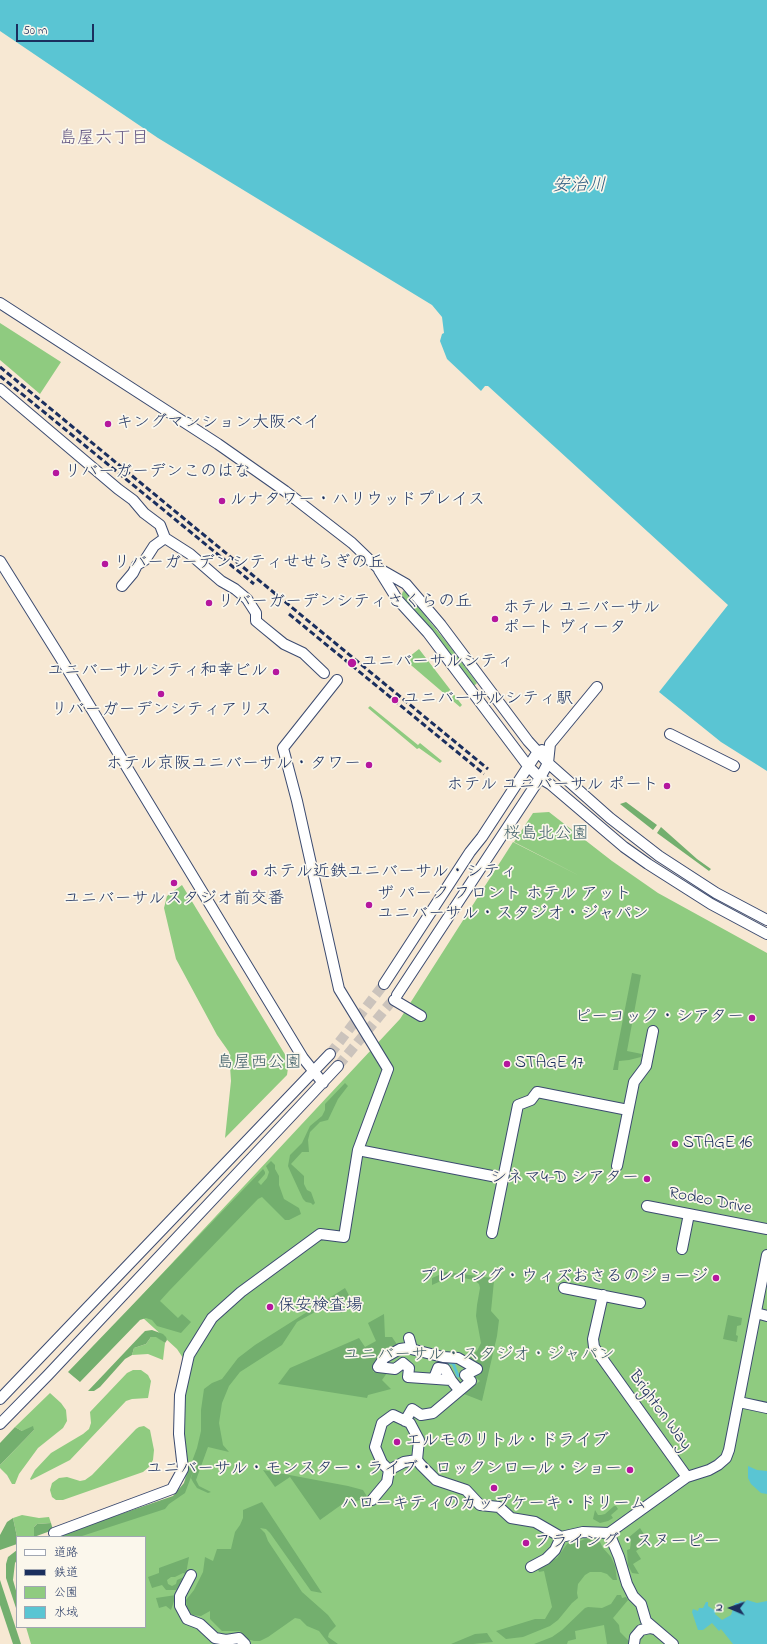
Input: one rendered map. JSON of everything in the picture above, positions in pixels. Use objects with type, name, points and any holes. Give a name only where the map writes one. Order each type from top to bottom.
[{"type":"street","points":[[0,303],[218,444],[273,482],[352,543],[378,568],[406,584],[442,624],[537,753],[610,818],[659,856],[716,893],[767,920]]},
{"type":"street","points":[[0,389],[133,500],[144,513],[160,525],[165,538],[190,554],[221,581],[235,589],[247,599],[256,613],[256,620],[262,626],[284,644],[303,653],[324,673]]},
{"type":"street","points":[[122,586],[133,573],[137,565],[145,560],[154,546],[165,538]]},
{"type":"street","points":[[0,561],[303,1058],[323,1083]]},
{"type":"street","points":[[378,568],[397,599],[428,634],[528,766],[540,778],[550,784],[624,847],[648,864],[711,904],[767,934]]},
{"type":"street","points":[[54,1533],[172,1489],[183,1469],[179,1434],[180,1395],[189,1355],[212,1318],[240,1292],[320,1234],[344,1237],[358,1150],[388,1069],[339,989],[297,801],[283,748],[337,680]]},
{"type":"street","points":[[384,984],[464,861],[482,837],[537,753],[550,744],[597,687]]},
{"type":"street","points":[[670,734],[734,766]]},
{"type":"street","points":[[421,1016],[395,997],[540,778],[548,763],[550,744]]},
{"type":"street","points":[[617,1166],[634,1082],[646,1066],[653,1031]]},
{"type":"street","points":[[0,1399],[330,1054]]},
{"type":"street","points":[[0,1424],[48,1375],[338,1066]]},
{"type":"street","points":[[492,1233],[518,1105],[531,1100],[538,1092],[628,1110]]},
{"type":"street","points":[[358,1150],[497,1177]]},
{"type":"street","name":"Rodeo Drive","points":[[647,1206],[767,1229]]},
{"type":"street","points":[[682,1249],[689,1214]]},
{"type":"street","points":[[389,1470],[382,1463],[375,1447],[382,1423],[394,1415],[410,1423],[419,1440],[418,1460],[436,1480],[466,1490],[480,1505],[499,1507],[511,1518],[535,1522],[561,1537],[583,1532],[609,1533],[687,1477],[718,1466],[726,1458],[739,1402],[767,1255]]},
{"type":"street","points":[[564,1288],[640,1303]]},
{"type":"street","name":"Brighton Way","points":[[602,1295],[593,1339],[594,1347],[687,1477]]},
{"type":"street","points":[[756,1313],[767,1316]]},
{"type":"street","points":[[409,1338],[412,1350]]},
{"type":"street","points":[[405,1421],[412,1409],[421,1415],[433,1413],[471,1380],[465,1375],[477,1369],[458,1358],[443,1357],[412,1350],[400,1349],[384,1358],[378,1367],[395,1369],[403,1363],[409,1368],[408,1377],[434,1378],[438,1368],[445,1369],[459,1390]]},
{"type":"street","points":[[739,1402],[767,1408]]},
{"type":"street","points":[[389,1470],[404,1462],[418,1460]]},
{"type":"street","points":[[372,1500],[387,1482],[389,1470]]},
{"type":"street","points":[[609,1533],[620,1557],[627,1584],[633,1596],[641,1604],[646,1620],[660,1636]]},
{"type":"street","points":[[531,1567],[546,1558],[555,1550],[561,1537]]},
{"type":"street","points":[[191,1575],[180,1596],[180,1606],[187,1619],[200,1624],[215,1638],[226,1640],[239,1638],[245,1644]]},
{"type":"street","points":[[634,1644],[635,1637],[641,1630],[650,1628],[673,1644]]},
{"type":"green space","points":[[0,323],[61,362],[40,394],[0,360]]},
{"type":"green space","points":[[403,591],[406,592],[448,644],[477,683],[474,686],[436,636],[402,596]]},
{"type":"green space","points":[[419,649],[462,705],[460,707],[405,660]]},
{"type":"green space","points":[[370,706],[418,745],[420,743],[442,761],[440,763],[419,748],[417,749],[368,708]]},
{"type":"green space","points":[[626,802],[657,825],[653,830],[620,804]]},
{"type":"green space","name":"ユニバーサル・スタジオ・ジャパン","points":[[549,812],[612,861],[658,893],[767,953],[767,1644],[31,1644],[26,1628],[146,1628],[146,1536],[64,1536],[172,1499],[184,1485],[187,1467],[182,1409],[187,1369],[183,1358],[177,1349],[131,1307],[400,1019],[513,842],[580,876],[514,842],[533,813]]},
{"type":"green space","points":[[661,827],[697,859],[711,869],[709,871],[657,833]]},
{"type":"green space","name":"島屋西公園","points":[[182,885],[289,1061],[287,1075],[225,1138],[231,1081],[229,1052],[217,1035],[176,959],[164,908],[167,896]]},
{"type":"green space","points":[[632,973],[641,975],[627,1051],[642,1054],[641,1057],[619,1061],[618,1070],[613,1070]]},
{"type":"green space","points":[[345,1083],[348,1086],[338,1099],[328,1120],[320,1122],[310,1132],[308,1140],[309,1152],[302,1152],[291,1164],[304,1176],[304,1184],[307,1190],[311,1192],[315,1203],[313,1205],[303,1199],[291,1173],[288,1166],[290,1155],[302,1143],[310,1126],[322,1116],[325,1110],[325,1104]]},
{"type":"green space","points":[[271,1161],[275,1165],[275,1169],[279,1176],[279,1185],[284,1199],[299,1208],[301,1214],[289,1220],[285,1220],[262,1197],[258,1199],[160,1301],[178,1318],[182,1314],[191,1322],[181,1333],[157,1326],[152,1320],[146,1318],[140,1320],[80,1382],[68,1372],[263,1169],[265,1174],[258,1182],[261,1185],[267,1178],[269,1172],[266,1166]]},
{"type":"green space","points":[[446,1272],[492,1278],[494,1281],[491,1311],[499,1320],[497,1336],[482,1401],[464,1394],[480,1381],[474,1376],[482,1371],[479,1363],[466,1358],[477,1351],[481,1343],[476,1316],[480,1288],[479,1284],[474,1280],[450,1277],[432,1285],[432,1278]]},
{"type":"green space","points":[[345,1288],[350,1297],[343,1301],[348,1309],[341,1313],[333,1302],[297,1322],[282,1345],[240,1372],[229,1386],[222,1403],[219,1423],[223,1445],[229,1452],[208,1447],[196,1480],[199,1486],[211,1492],[208,1493],[197,1488],[191,1478],[194,1469],[185,1493],[169,1504],[165,1509],[82,1536],[57,1536],[173,1496],[184,1483],[197,1448],[201,1431],[201,1410],[204,1389],[212,1383],[222,1379],[238,1358],[255,1345]]},
{"type":"green space","points":[[384,1314],[385,1337],[392,1337],[398,1346],[381,1357],[373,1372],[384,1370],[387,1373],[382,1380],[391,1389],[368,1395],[367,1398],[278,1384],[290,1368],[359,1338],[365,1347],[376,1341],[368,1323]]},
{"type":"green space","points":[[728,1315],[742,1318],[741,1325],[737,1326],[737,1342],[723,1339]]},
{"type":"green space","points":[[152,1330],[163,1334],[166,1337],[167,1340],[165,1343],[156,1337],[151,1337],[146,1344],[134,1348],[132,1355],[125,1359],[100,1387],[94,1391],[88,1391],[145,1331]]},
{"type":"green space","points":[[156,1336],[165,1343],[163,1360],[148,1354],[132,1355],[134,1348],[146,1344],[151,1337]]},
{"type":"green space","points":[[133,1370],[141,1370],[148,1375],[151,1381],[148,1398],[126,1401],[70,1460],[31,1480],[30,1479],[35,1470],[51,1453],[89,1429],[91,1423],[90,1412],[127,1373]]},
{"type":"green space","points":[[50,1393],[66,1410],[67,1421],[63,1428],[38,1448],[19,1474],[15,1484],[12,1484],[7,1475],[0,1468],[0,1465],[34,1430],[22,1431],[15,1427]]},
{"type":"green space","points":[[33,1426],[34,1430],[0,1465],[0,1443],[15,1427],[22,1431]]},
{"type":"green space","points":[[144,1426],[150,1430],[154,1450],[153,1460],[149,1467],[143,1472],[63,1500],[56,1500],[52,1497],[50,1490],[52,1483],[59,1478],[67,1477],[80,1481],[85,1480],[92,1475],[136,1429]]},
{"type":"green space","points":[[263,1470],[363,1490],[368,1498],[341,1505],[320,1520],[290,1477],[275,1487]]},
{"type":"green space","points":[[262,1502],[322,1593],[311,1591],[270,1533],[266,1529],[260,1528],[265,1533],[268,1541],[302,1592],[328,1615],[336,1626],[329,1633],[328,1637],[338,1644],[329,1644],[319,1631],[307,1626],[300,1619],[295,1618],[268,1637],[260,1641],[254,1641],[242,1636],[240,1631],[222,1631],[210,1619],[210,1611],[201,1616],[192,1615],[187,1608],[186,1600],[194,1590],[203,1572],[205,1557],[213,1561],[217,1549],[231,1549],[235,1532],[243,1518],[243,1510]]},
{"type":"green space","points":[[614,1506],[618,1509],[611,1515],[613,1518],[600,1523],[593,1519],[595,1510],[598,1515],[601,1515],[605,1514]]},
{"type":"green space","points":[[22,1515],[39,1518],[49,1517],[51,1523],[37,1524],[34,1527],[34,1536],[17,1536],[13,1518]]},
{"type":"green space","points":[[13,1518],[17,1536],[16,1544],[0,1550],[0,1535],[7,1522]]},
{"type":"green space","points":[[51,1523],[53,1530],[34,1536],[34,1527],[37,1524]]},
{"type":"green space","points":[[640,1528],[649,1542],[636,1551],[641,1559],[633,1564],[639,1574],[632,1573],[628,1565],[627,1550],[630,1549],[631,1542],[628,1538]]},
{"type":"green space","points":[[585,1539],[600,1542],[611,1557],[615,1566],[617,1580],[613,1580],[607,1574],[601,1572],[590,1572],[585,1575],[578,1584],[578,1598],[558,1620],[550,1626],[523,1637],[506,1639],[496,1631],[535,1619],[545,1619],[552,1607],[544,1571],[539,1572],[537,1567],[557,1558],[567,1544],[573,1540],[580,1541]]},
{"type":"green space","points":[[16,1551],[13,1580],[16,1590],[16,1608],[6,1578],[6,1564],[8,1557]]},
{"type":"green space","points":[[189,1557],[186,1574],[183,1573],[167,1580],[168,1584],[172,1586],[176,1584],[177,1580],[184,1577],[176,1590],[166,1590],[162,1585],[152,1588],[148,1577],[159,1573],[159,1568]]},
{"type":"green space","points":[[0,1580],[21,1644],[13,1644],[0,1605]]},
{"type":"green space","points":[[176,1595],[171,1610],[166,1606],[159,1608],[156,1598]]},
{"type":"green space","points":[[617,1595],[621,1595],[622,1598],[626,1597],[628,1600],[613,1618],[619,1625],[620,1632],[630,1642],[630,1644],[607,1644],[604,1625],[575,1631],[576,1639],[568,1641],[567,1644],[534,1644],[552,1637],[562,1630],[585,1608],[602,1608],[611,1604]]},
{"type":"green space","points":[[487,1633],[493,1642],[451,1644],[475,1634]]},
{"type":"water","name":"安治川","points":[[0,0],[767,0],[767,771],[721,742],[659,692],[728,605],[488,386],[485,386],[481,391],[447,359],[440,341],[442,334],[444,333],[442,317],[432,305],[158,138],[0,31]]},
{"type":"water","points":[[748,1466],[757,1470],[767,1471],[767,1494],[761,1493],[751,1484],[748,1478]]},
{"type":"water","points":[[747,1600],[757,1603],[767,1601],[767,1644],[733,1644],[721,1629],[719,1631],[712,1623],[703,1630],[698,1630],[692,1612],[693,1609],[698,1611],[699,1608],[703,1608],[706,1602],[708,1602],[708,1606],[714,1610],[716,1609],[715,1614],[722,1620],[731,1615],[735,1603],[739,1603],[740,1601],[745,1602]]},
{"type":"waterway","points":[[450,1363],[453,1363],[458,1376]]},
{"type":"tunnel","points":[[330,1054],[384,984]]},
{"type":"tunnel","points":[[338,1066],[397,995]]},
{"type":"railway","points":[[0,367],[488,769]]},
{"type":"railway","points":[[0,376],[254,584]]},
{"type":"railway","points":[[289,614],[484,774]]},
{"type":"place","name":"キングマンション大阪ベイ","points":[[108,424]]},
{"type":"place","name":"リバーガーデンこのはな","points":[[56,473]]},
{"type":"place","name":"ルナタワー・ハリウッドプレイス","points":[[222,501]]},
{"type":"place","name":"リバーガーデンシティせせらぎの丘","points":[[105,564]]},
{"type":"place","name":"リバーガーデンシティさくらの丘","points":[[209,603]]},
{"type":"place","name":"ホテル ユニバーサル ポート ヴィータ","points":[[495,619]]},
{"type":"place","name":"ユニバーサルシティ","points":[[352,663]]},
{"type":"place","name":"ユニバーサルシティ和幸ビル","points":[[276,672]]},
{"type":"place","name":"リバーガーデンシティアリス","points":[[161,694]]},
{"type":"place","name":"ユニバーサルシティ駅","points":[[395,700]]},
{"type":"place","name":"ホテル京阪ユニバーサル・タワー","points":[[369,765]]},
{"type":"place","name":"ホテル ユニバーサル ポート","points":[[667,786]]},
{"type":"place","name":"ホテル近鉄ユニバーサル・シティ","points":[[254,873]]},
{"type":"place","name":"ユニバーサルスタジオ前交番","points":[[174,883]]},
{"type":"place","name":"ザ パーク フロント ホテル アット ユニバーサル・スタジオ・ジャパン","points":[[369,905]]},
{"type":"place","name":"ピーコック・シアター","points":[[752,1018]]},
{"type":"place","name":"STAGE 17","points":[[507,1064]]},
{"type":"place","name":"STAGE 16","points":[[675,1144]]},
{"type":"place","name":"シネマ4-D シアター","points":[[647,1179]]},
{"type":"place","name":"プレイング・ウィズおさるのジョージ","points":[[716,1278]]},
{"type":"place","name":"保安検査場","points":[[270,1307]]},
{"type":"place","name":"エルモのリトル・ドライブ","points":[[397,1442]]},
{"type":"place","name":"ユニバーサル・モンスター・ライブ・ロックンロール・ショー","points":[[630,1470]]},
{"type":"place","name":"ハローキティのカップケーキ・ドリーム","points":[[494,1488]]},
{"type":"place","name":"フライング・スヌーピー","points":[[526,1543]]},
{"type":"district","name":"島屋六丁目","points":[[104,140]]},
{"type":"park label","name":"桜島北公園","points":[[546,835]]}]
